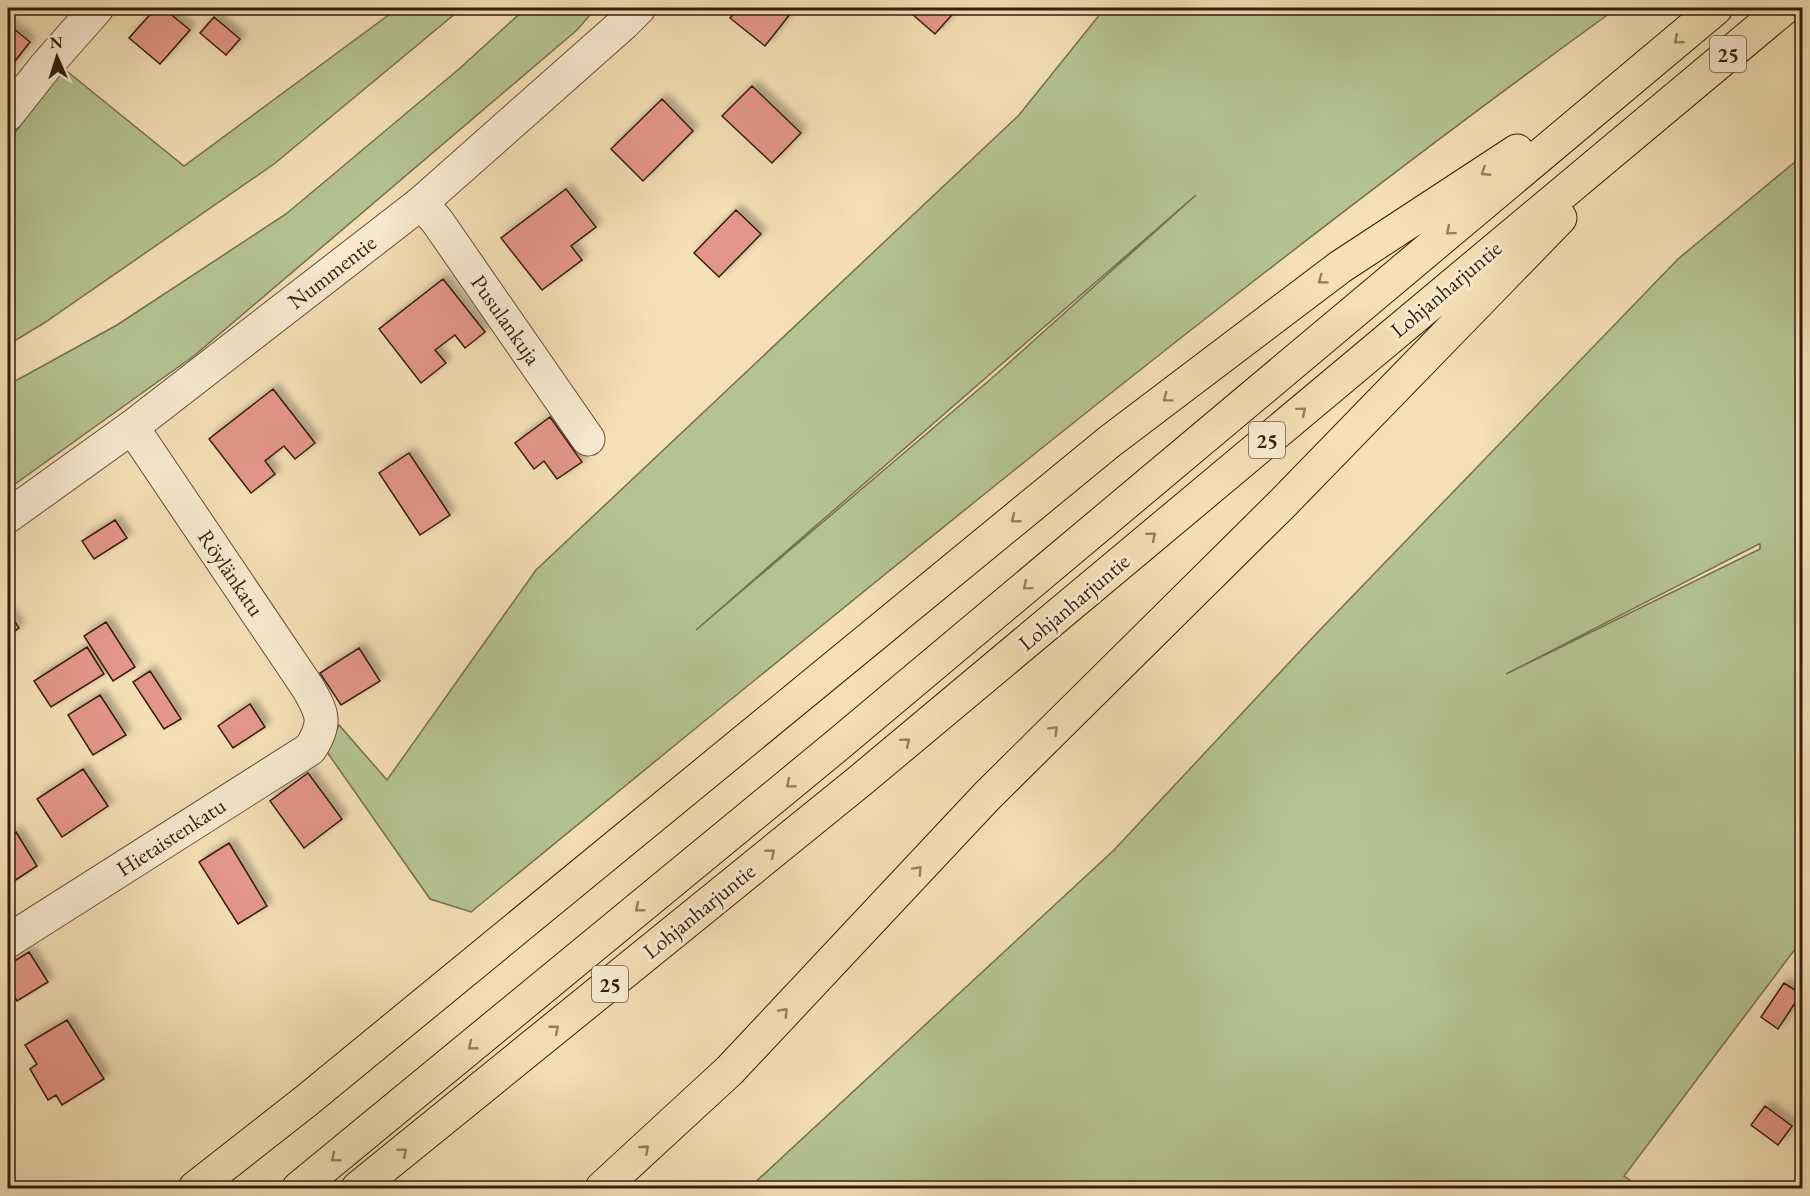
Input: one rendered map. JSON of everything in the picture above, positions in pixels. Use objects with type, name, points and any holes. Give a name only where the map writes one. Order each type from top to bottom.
[{"type":"highway","name":"Lohjanharjuntie","points":[[299,1188],[835,747],[1716,8]]},
{"type":"highway","name":"Lohjanharjuntie","points":[[358,1188],[861,780],[1784,8]]},
{"type":"highway","points":[[195,1188],[324,1086],[1109,442],[1340,267],[1640,72]]},
{"type":"highway","points":[[602,1188],[730,1070],[987,796],[1332,454],[1673,99]]},
{"type":"street","points":[[8,114],[45,67],[97,8]]},
{"type":"street","name":"Nummentie","points":[[8,516],[132,427],[421,203],[639,8]]},
{"type":"street","name":"Pusulankuja","points":[[421,203],[437,220],[588,439]]},
{"type":"street","name":"Röylänkatu","points":[[132,427],[308,688],[318,705],[323,723]]},
{"type":"street","name":"Hietaistenkatu","points":[[8,941],[310,749],[323,723]]},
{"type":"green space","points":[[398,8],[462,8],[274,164],[44,323],[8,345],[8,142],[63,68],[184,166]]},
{"type":"green space","points":[[526,8],[596,8],[577,30],[195,355],[8,489],[8,385],[117,325],[286,214],[459,69]]},
{"type":"green space","points":[[1105,8],[1617,8],[1470,116],[1181,338],[895,566],[471,912],[430,899],[327,752],[339,725],[387,780],[536,570],[1019,115]],"holes":[[[1196,195],[992,378],[696,630]]]},
{"type":"green space","points":[[1802,156],[1802,940],[1624,1176],[1641,1188],[749,1188],[1114,850],[1316,634],[1678,259]],"holes":[[[1759,544],[1760,549],[1506,674]]]},
{"type":"building","points":[[156,8],[163,8],[190,30],[160,64],[129,38]]},
{"type":"building","points":[[739,8],[794,9],[765,46],[730,18]]},
{"type":"building","points":[[905,8],[958,8],[935,34]]},
{"type":"building","points":[[214,17],[240,39],[226,55],[200,33]]},
{"type":"building","points":[[8,24],[30,42],[8,70]]},
{"type":"building","points":[[752,86],[801,133],[772,163],[722,116]]},
{"type":"building","points":[[662,99],[693,131],[643,181],[611,149]]},
{"type":"building","points":[[566,189],[596,227],[571,246],[582,260],[542,290],[501,238]]},
{"type":"building","points":[[736,210],[761,234],[719,277],[694,253]]},
{"type":"building","points":[[443,279],[485,332],[465,348],[455,335],[435,350],[446,363],[421,383],[379,329]]},
{"type":"building","points":[[273,389],[315,443],[295,459],[284,446],[265,461],[275,474],[251,493],[209,439]]},
{"type":"building","points":[[550,417],[582,462],[557,479],[544,461],[534,469],[515,443]]},
{"type":"building","points":[[409,453],[450,515],[420,535],[379,473]]},
{"type":"building","points":[[115,520],[127,538],[94,559],[82,541]]},
{"type":"building","points":[[8,611],[19,628],[8,636]]},
{"type":"building","points":[[106,622],[135,667],[113,681],[84,636]]},
{"type":"building","points":[[87,647],[104,674],[51,707],[34,681]]},
{"type":"building","points":[[359,648],[380,681],[341,705],[320,673]]},
{"type":"building","points":[[150,671],[181,719],[164,729],[133,682]]},
{"type":"building","points":[[100,695],[126,735],[93,755],[68,715]]},
{"type":"building","points":[[250,704],[265,727],[233,748],[218,726]]},
{"type":"building","points":[[83,769],[108,806],[62,837],[37,799]]},
{"type":"building","points":[[308,773],[342,819],[304,848],[270,801]]},
{"type":"building","points":[[16,832],[37,866],[8,885],[8,837]]},
{"type":"building","points":[[229,843],[267,906],[238,924],[199,862]]},
{"type":"building","points":[[29,952],[48,982],[17,1001],[8,987],[8,965]]},
{"type":"building","points":[[1784,983],[1801,994],[1778,1029],[1761,1017]]},
{"type":"building","points":[[67,1020],[104,1079],[62,1105],[56,1095],[48,1100],[30,1069],[37,1064],[25,1045]]},
{"type":"building","points":[[1765,1106],[1792,1126],[1778,1145],[1751,1125]]},
{"type":"building","points":[[1802,1181],[1802,1188],[1790,1188]]}]
